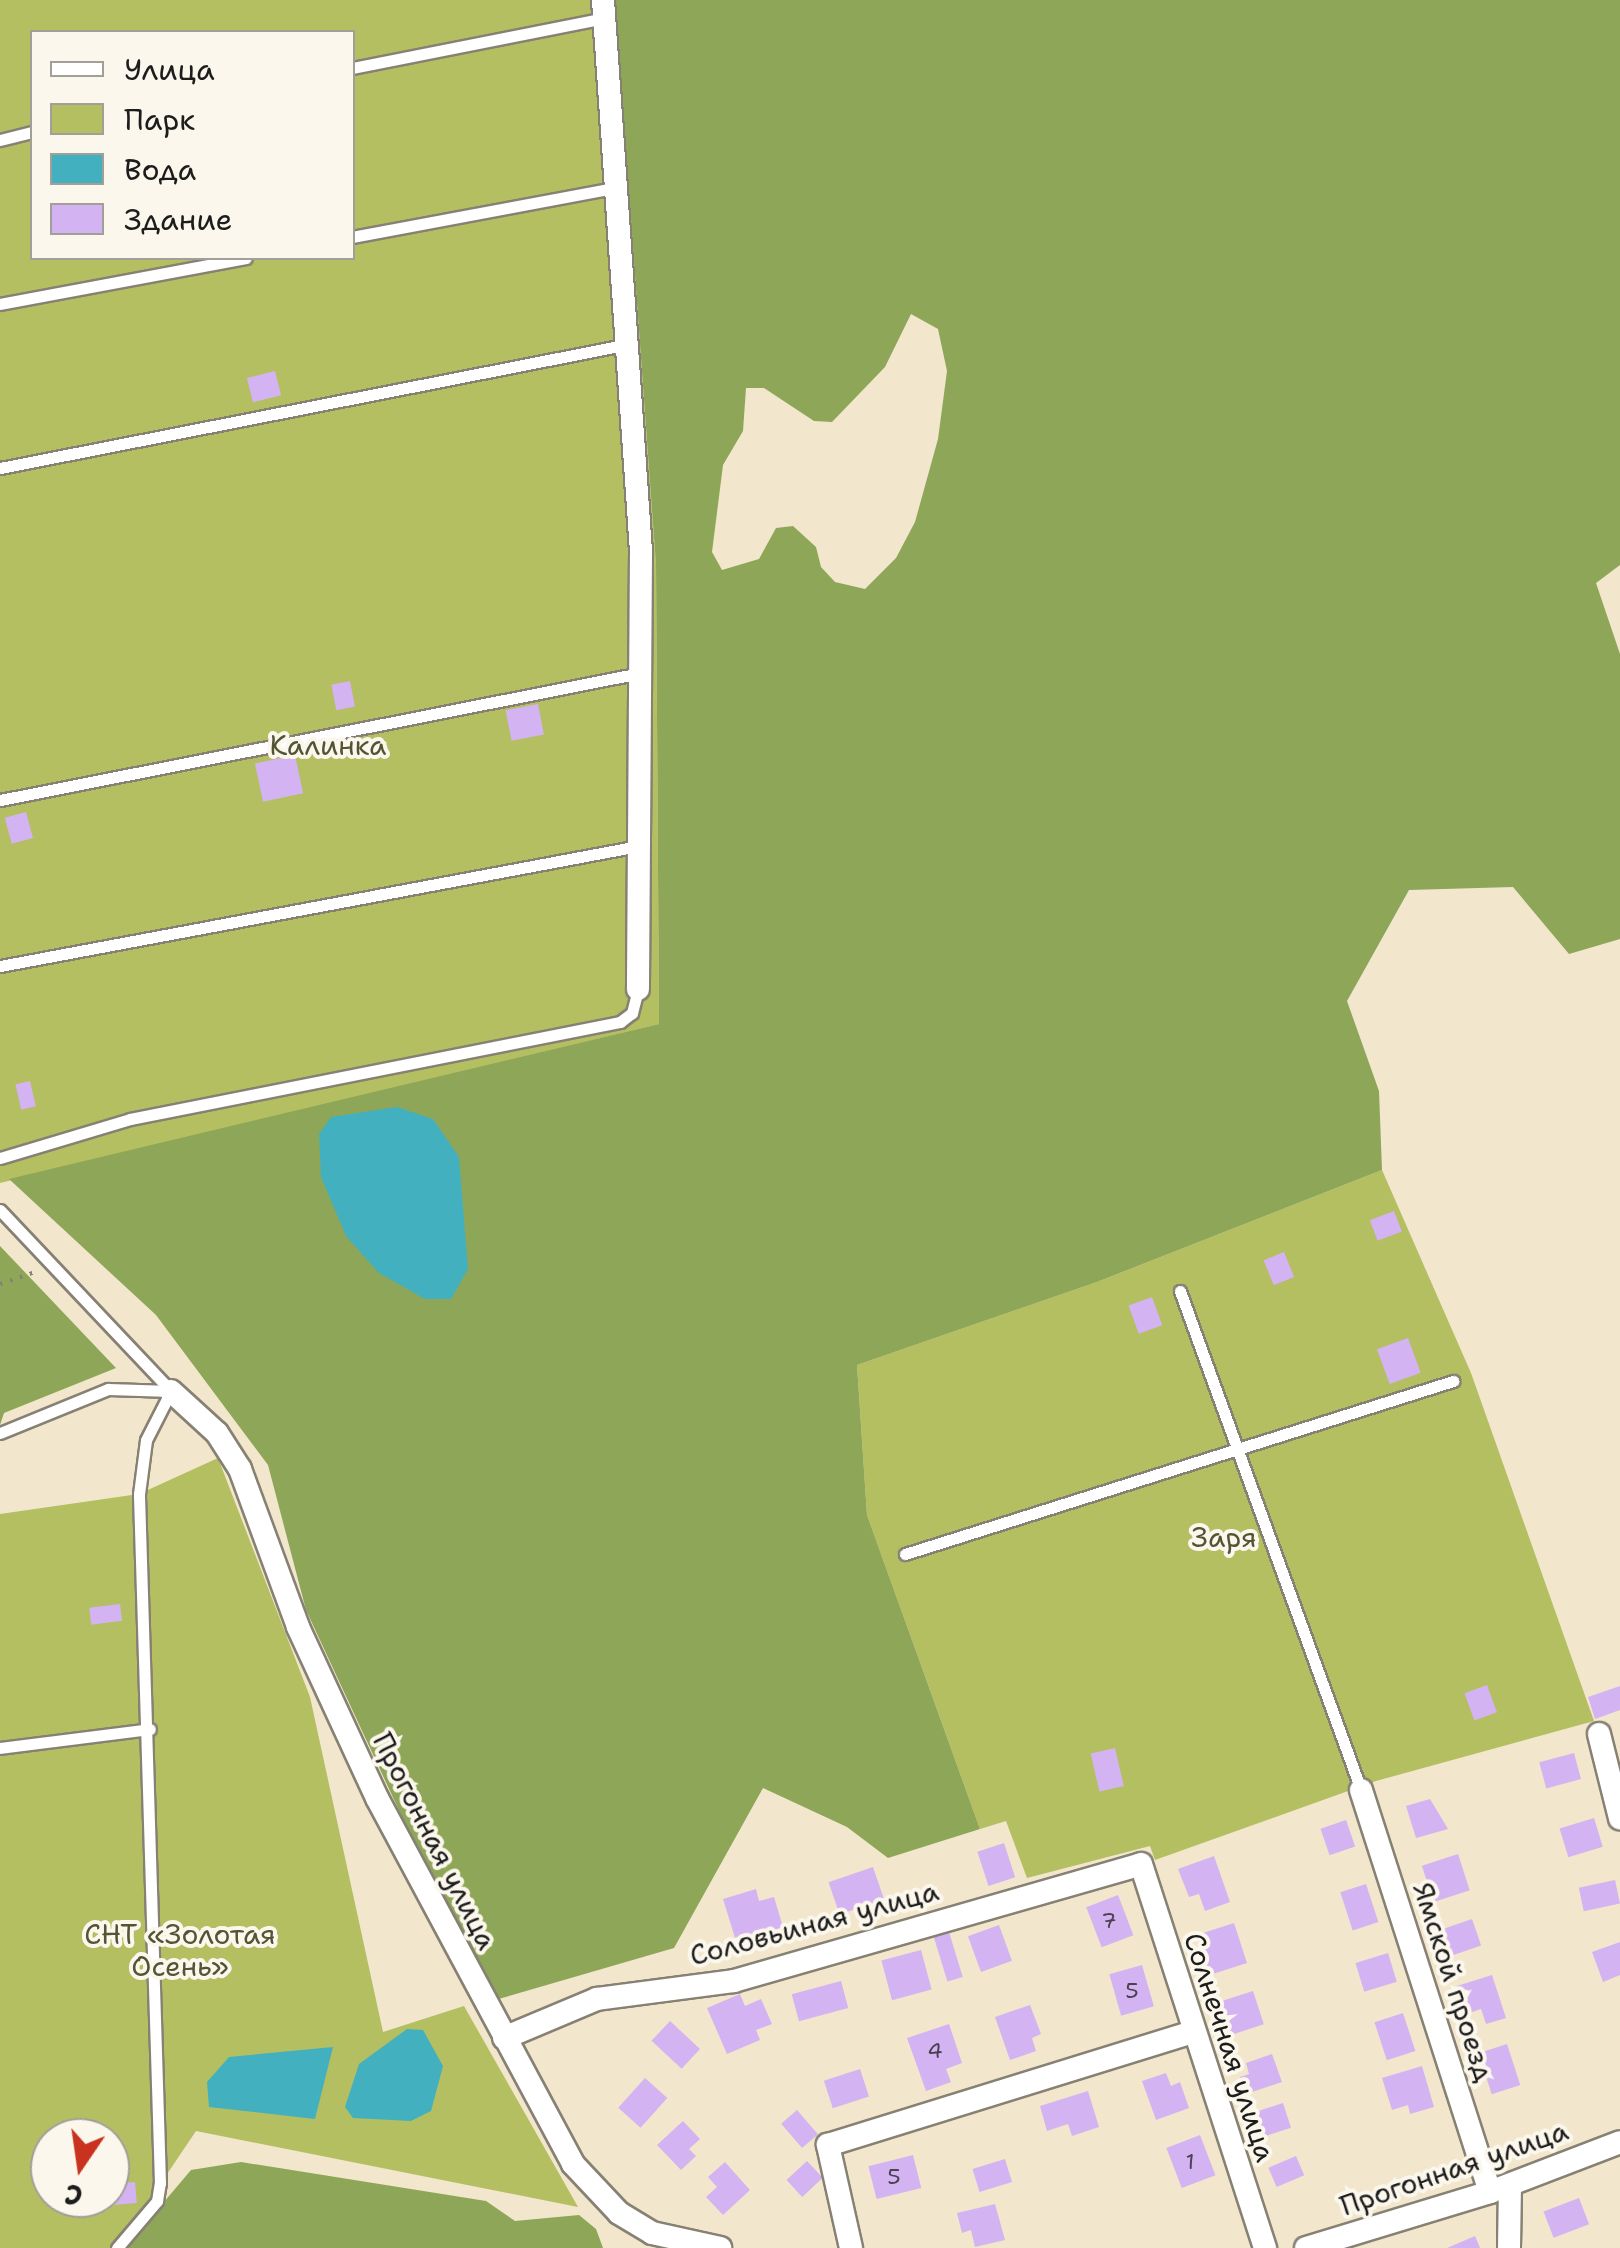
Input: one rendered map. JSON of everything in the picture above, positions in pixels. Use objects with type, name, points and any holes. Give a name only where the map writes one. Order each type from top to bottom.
[{"type":"street","points":[[604,9],[629,344],[640,673],[638,989]]},
{"type":"street","name":"Прогонная улица","points":[[171,1390],[217,1433],[240,1469],[298,1627],[377,1798],[504,2038],[596,2192],[652,2233],[720,2248]]},
{"type":"street","points":[[1599,1734],[1620,1818]]},
{"type":"street","name":"Ямской проезд","points":[[1361,1790],[1500,2188],[1508,2248]]},
{"type":"street","name":"Соловьиная улица","points":[[504,2038],[596,1999],[734,1982],[1141,1864]]},
{"type":"street","name":"Солнечная улица","points":[[1141,1864],[1192,2032],[1265,2248]]},
{"type":"street","points":[[852,2248],[828,2145],[1192,2032]]},
{"type":"street","name":"Прогонная улица","points":[[1306,2248],[1500,2188],[1620,2142]]},
{"type":"lane","points":[[355,67],[604,9]]},
{"type":"lane","points":[[0,140],[30,132]]},
{"type":"lane","points":[[355,236],[620,186]]},
{"type":"lane","points":[[0,304],[235,260]]},
{"type":"lane","points":[[0,468],[629,344]]},
{"type":"lane","points":[[0,800],[640,673]]},
{"type":"lane","points":[[0,966],[639,846]]},
{"type":"lane","points":[[0,1158],[130,1119],[620,1022],[632,1013],[638,989]]},
{"type":"lane","points":[[0,1210],[171,1390]]},
{"type":"lane","points":[[1180,1291],[1361,1790]]},
{"type":"lane","points":[[904,1554],[1453,1381]]},
{"type":"lane","points":[[0,1433],[108,1390],[171,1390]]},
{"type":"lane","points":[[117,2248],[157,2201],[160,2183],[150,1730],[138,1494],[146,1440],[171,1390]]},
{"type":"lane","points":[[0,1748],[150,1730]]},
{"type":"path","points":[[0,1284],[53,1266]]},
{"type":"green space","name":"Калинка","points":[[0,0],[615,0],[656,565],[659,1024],[0,1183]]},
{"type":"green space","points":[[615,0],[1620,0],[1620,565],[1596,583],[1620,654],[1620,939],[1569,954],[1513,887],[1409,890],[1347,1001],[1379,1091],[1382,1170],[1097,1282],[857,1365],[867,1515],[980,1829],[888,1858],[847,1827],[763,1788],[674,1948],[495,2000],[422,1860],[306,1610],[268,1465],[156,1315],[9,1179],[659,1024],[656,565]],"holes":[[[911,314],[938,329],[947,371],[938,439],[915,522],[896,558],[865,589],[835,582],[821,567],[816,547],[793,526],[776,528],[759,559],[722,570],[712,552],[723,465],[743,431],[746,388],[764,388],[814,421],[832,422],[885,367]]]},
{"type":"green space","name":"Заря","points":[[1382,1170],[1471,1373],[1594,1721],[1376,1781],[1155,1860],[1150,1846],[1027,1878],[1006,1821],[980,1829],[867,1515],[857,1365],[1097,1282]]},
{"type":"green space","points":[[0,1246],[116,1368],[4,1413],[0,1425]]},
{"type":"green space","name":"СНТ «Золотая Осень»","points":[[218,1458],[310,1697],[383,2032],[464,2006],[578,2207],[196,2131],[161,2183],[157,2201],[117,2248],[0,2248],[0,1514],[139,1494]]},
{"type":"green space","points":[[241,2162],[486,2201],[515,2221],[579,2215],[596,2229],[603,2248],[125,2248],[191,2170]]},
{"type":"water","points":[[397,1107],[433,1119],[459,1157],[468,1269],[451,1299],[425,1299],[379,1273],[346,1236],[321,1177],[319,1134],[331,1117]]},
{"type":"water","points":[[407,2029],[423,2030],[443,2066],[431,2111],[411,2121],[353,2118],[345,2107],[359,2064]]},
{"type":"water","points":[[333,2047],[315,2119],[209,2107],[207,2082],[229,2057]]},
{"type":"building","points":[[275,371],[281,395],[253,402],[247,378]]},
{"type":"building","points":[[350,681],[355,707],[336,710],[331,685]]},
{"type":"building","points":[[538,704],[544,734],[512,741],[506,710]]},
{"type":"building","points":[[295,755],[303,793],[263,802],[255,764]]},
{"type":"building","points":[[26,812],[33,838],[12,844],[5,818]]},
{"type":"building","points":[[30,1081],[36,1106],[21,1110],[15,1084]]},
{"type":"building","points":[[1394,1211],[1402,1232],[1378,1241],[1370,1220]]},
{"type":"building","points":[[1284,1252],[1294,1277],[1274,1285],[1264,1260]]},
{"type":"building","points":[[1152,1297],[1162,1325],[1139,1334],[1129,1306]]},
{"type":"building","points":[[1408,1338],[1421,1373],[1390,1384],[1377,1349]]},
{"type":"building","points":[[120,1604],[122,1621],[91,1625],[89,1608]]},
{"type":"building","points":[[1487,1685],[1497,1712],[1474,1720],[1464,1693]]},
{"type":"building","points":[[1620,1686],[1620,1710],[1595,1719],[1588,1697]]},
{"type":"building","points":[[1115,1748],[1124,1786],[1099,1792],[1091,1754]]},
{"type":"building","points":[[1574,1753],[1581,1779],[1546,1788],[1539,1762]]},
{"type":"building","points":[[1430,1799],[1448,1829],[1416,1838],[1406,1806]]},
{"type":"building","points":[[1594,1818],[1603,1847],[1568,1857],[1560,1829]]},
{"type":"building","points":[[1346,1820],[1355,1846],[1330,1855],[1320,1829]]},
{"type":"building","points":[[1004,1843],[1015,1877],[988,1886],[977,1852]]},
{"type":"building","points":[[1458,1854],[1470,1890],[1434,1902],[1422,1866]]},
{"type":"building","points":[[1214,1856],[1230,1902],[1205,1911],[1199,1894],[1189,1897],[1178,1869]]},
{"type":"building","points":[[873,1867],[884,1899],[840,1914],[829,1882]]},
{"type":"building","points":[[1615,1880],[1620,1903],[1584,1911],[1579,1888]]},
{"type":"building","points":[[1366,1884],[1378,1922],[1353,1930],[1340,1892]]},
{"type":"building","points":[[756,1889],[759,1901],[774,1897],[783,1927],[736,1941],[723,1899]]},
{"type":"building","points":[[1118,1895],[1133,1935],[1102,1947],[1086,1907]]},
{"type":"building","points":[[1472,1919],[1481,1945],[1450,1956],[1441,1930]]},
{"type":"building","points":[[1234,1923],[1247,1963],[1209,1975],[1196,1935]]},
{"type":"building","points":[[999,1925],[1012,1961],[981,1972],[968,1936]]},
{"type":"building","points":[[949,1932],[963,1977],[947,1982],[934,1937]]},
{"type":"building","points":[[1620,1942],[1620,1975],[1603,1982],[1592,1952]]},
{"type":"building","points":[[921,1950],[932,1990],[892,2000],[881,1961]]},
{"type":"building","points":[[1388,1953],[1397,1982],[1364,1992],[1355,1963]]},
{"type":"building","points":[[1142,1965],[1154,2006],[1121,2016],[1109,1974]]},
{"type":"building","points":[[1492,1975],[1506,2018],[1486,2024],[1481,2009],[1466,2014],[1457,1986]]},
{"type":"building","points":[[841,1981],[848,2008],[799,2021],[792,1994]]},
{"type":"building","points":[[1253,1991],[1264,2024],[1230,2035],[1219,2002]]},
{"type":"building","points":[[740,1994],[745,2006],[761,1999],[772,2024],[756,2030],[760,2040],[727,2054],[707,2008]]},
{"type":"building","points":[[1030,2005],[1041,2034],[1032,2038],[1036,2051],[1010,2060],[995,2017]]},
{"type":"building","points":[[1403,2013],[1415,2051],[1387,2060],[1374,2022]]},
{"type":"building","points":[[670,2021],[700,2049],[682,2069],[652,2041]]},
{"type":"building","points":[[949,2024],[962,2063],[946,2069],[951,2082],[926,2091],[907,2038]]},
{"type":"building","points":[[1507,2044],[1520,2085],[1492,2094],[1478,2053]]},
{"type":"building","points":[[1272,2054],[1282,2082],[1246,2094],[1240,2077],[1249,2074],[1246,2063]]},
{"type":"building","points":[[1422,2066],[1434,2107],[1410,2114],[1408,2105],[1392,2110],[1382,2078]]},
{"type":"building","points":[[860,2069],[869,2097],[833,2108],[824,2081]]},
{"type":"building","points":[[1166,2073],[1171,2086],[1180,2082],[1189,2108],[1156,2120],[1142,2081]]},
{"type":"building","points":[[645,2078],[667,2098],[641,2128],[618,2108]]},
{"type":"building","points":[[1088,2091],[1099,2127],[1072,2136],[1068,2124],[1047,2131],[1040,2106]]},
{"type":"building","points":[[1283,2103],[1291,2128],[1261,2138],[1253,2113]]},
{"type":"building","points":[[797,2110],[818,2134],[802,2148],[781,2124]]},
{"type":"building","points":[[683,2121],[700,2139],[689,2149],[696,2156],[681,2170],[657,2145]]},
{"type":"building","points":[[1200,2135],[1215,2175],[1182,2188],[1166,2148]]},
{"type":"building","points":[[913,2155],[921,2188],[877,2199],[868,2166]]},
{"type":"building","points":[[1296,2156],[1304,2175],[1277,2187],[1268,2168]]},
{"type":"building","points":[[1005,2159],[1012,2182],[980,2192],[972,2169]]},
{"type":"building","points":[[807,2161],[823,2178],[802,2197],[787,2180]]},
{"type":"building","points":[[725,2162],[750,2190],[723,2215],[706,2197],[717,2187],[708,2177]]},
{"type":"building","points":[[130,2182],[135,2182],[137,2203],[130,2204]]},
{"type":"building","points":[[1579,2198],[1589,2224],[1554,2238],[1544,2212]]},
{"type":"building","points":[[995,2204],[1005,2240],[975,2247],[971,2230],[962,2233],[957,2213]]},
{"type":"building","points":[[1475,2236],[1480,2248],[1447,2248]]}]
